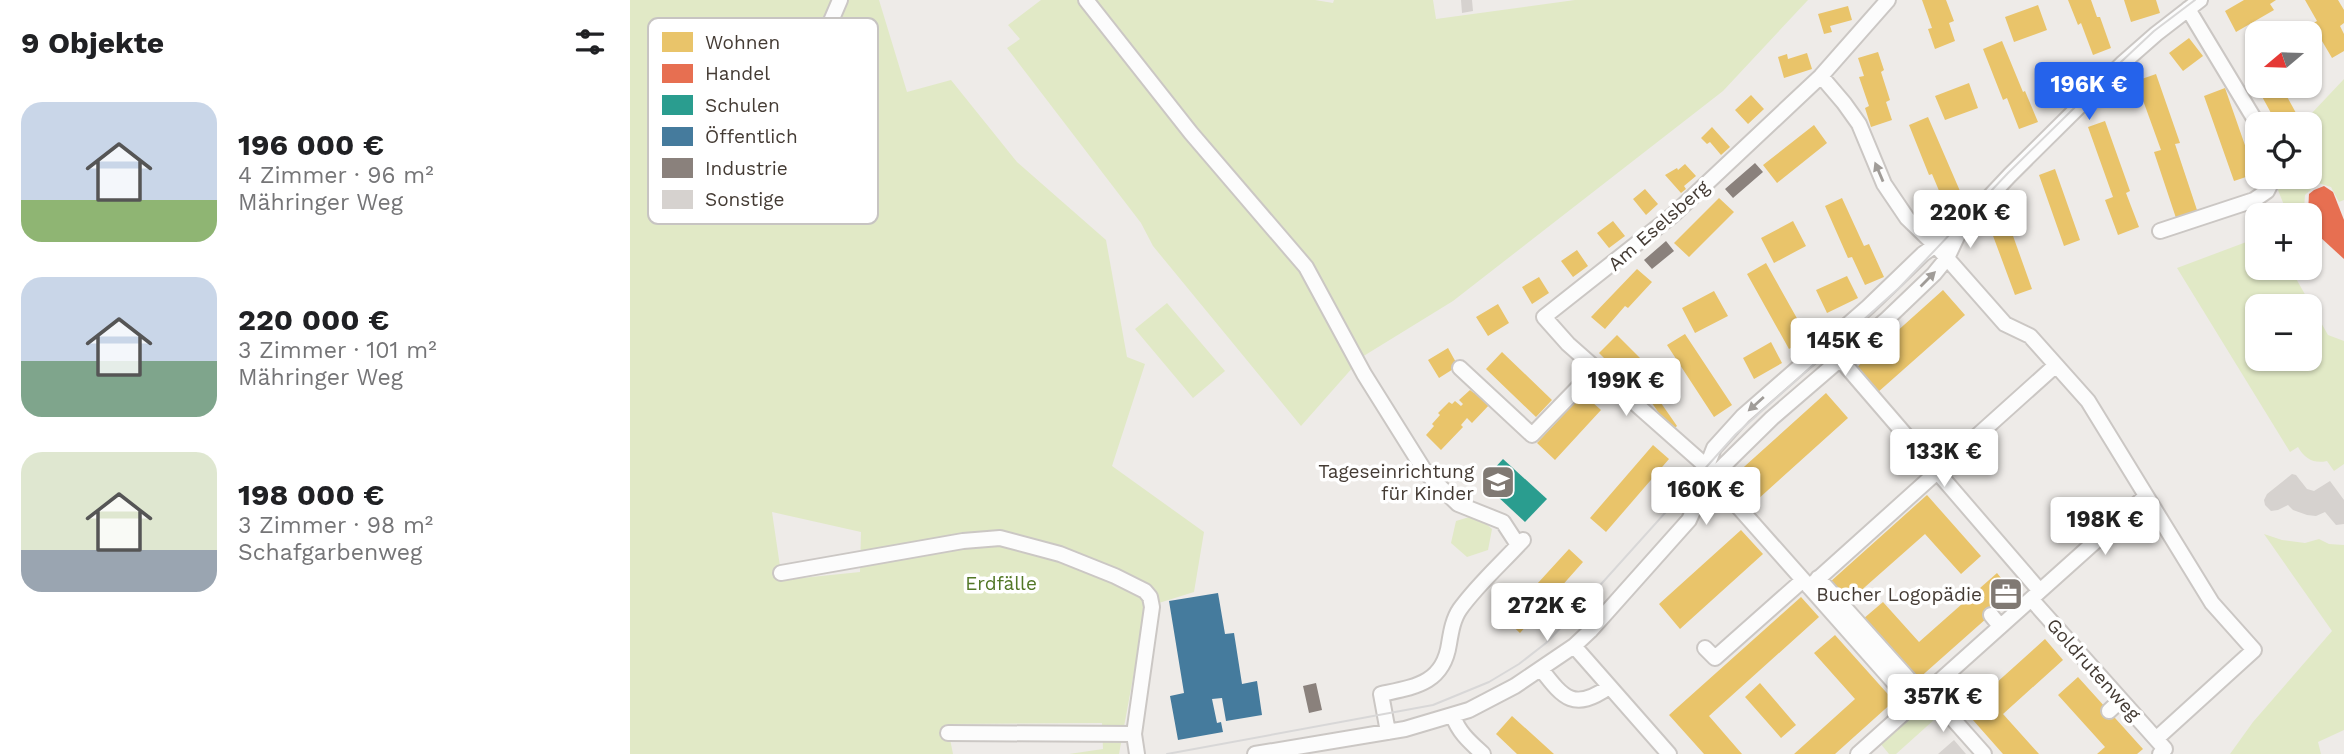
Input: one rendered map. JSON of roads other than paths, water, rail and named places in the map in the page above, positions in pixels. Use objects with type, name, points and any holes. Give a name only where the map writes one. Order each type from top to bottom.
[{"type":"street","points":[[832,18],[840,0]]},
{"type":"street","points":[[1086,0],[1191,133],[1306,267],[1400,436],[1426,473],[1458,504],[1503,522],[1520,543],[1460,608],[1453,624],[1447,656],[1433,677],[1417,686],[1381,694],[1388,732]]},
{"type":"street","name":"Am Eselsberg","points":[[1888,0],[1821,76],[1671,217],[1544,317],[1568,344],[1711,470],[1726,494],[1810,582],[1921,697],[1984,754]]},
{"type":"street","points":[[1255,754],[1316,748],[1453,716],[1499,696],[1574,646],[1686,524],[1711,470],[1718,441],[1935,244],[1962,226],[2123,63],[2194,4],[2251,112]]},
{"type":"street","points":[[1821,76],[1859,124],[1891,196],[1907,218],[1935,244],[2005,324],[2030,336],[2088,401],[2212,603],[2255,650],[2156,739],[2165,749],[2160,754]]},
{"type":"street","points":[[2160,231],[2260,197],[2268,189]]},
{"type":"street","points":[[1711,470],[1926,282],[1947,257],[1962,226]]},
{"type":"street","name":"Goldrutenweg","points":[[1840,359],[1937,471],[2035,595],[2156,739]]},
{"type":"street","points":[[1705,648],[1715,658],[1810,582],[2056,365]]},
{"type":"street","points":[[1460,368],[1532,435],[1597,369]]},
{"type":"street","points":[[1867,751],[1996,620],[2035,595],[2146,496]]},
{"type":"street","points":[[781,573],[952,543],[1000,538],[1050,551],[1115,576],[1145,591],[1150,597],[1152,607],[1134,734],[1137,754]]},
{"type":"street","points":[[1574,646],[1669,754]]},
{"type":"street","points":[[1541,669],[1563,696],[1573,700],[1589,699],[1609,687]]},
{"type":"street","points":[[2109,711],[2121,699]]},
{"type":"street","points":[[1453,716],[1464,736],[1483,754]]},
{"type":"street","points":[[948,733],[1134,734]]},
{"type":"tram line","points":[[1167,754],[1433,705],[1489,682],[1519,664],[1546,643],[1576,612],[1736,434],[1899,288],[2008,173],[2122,61],[2154,31],[2195,0]]},
{"type":"place","name":"Tageseinrichtung für Kinder","points":[[1498,482]]},
{"type":"place","name":"Bucher Logopädie","points":[[2006,594]]},
{"type":"park label","name":"Erdfälle","points":[[1001,583]]}]
